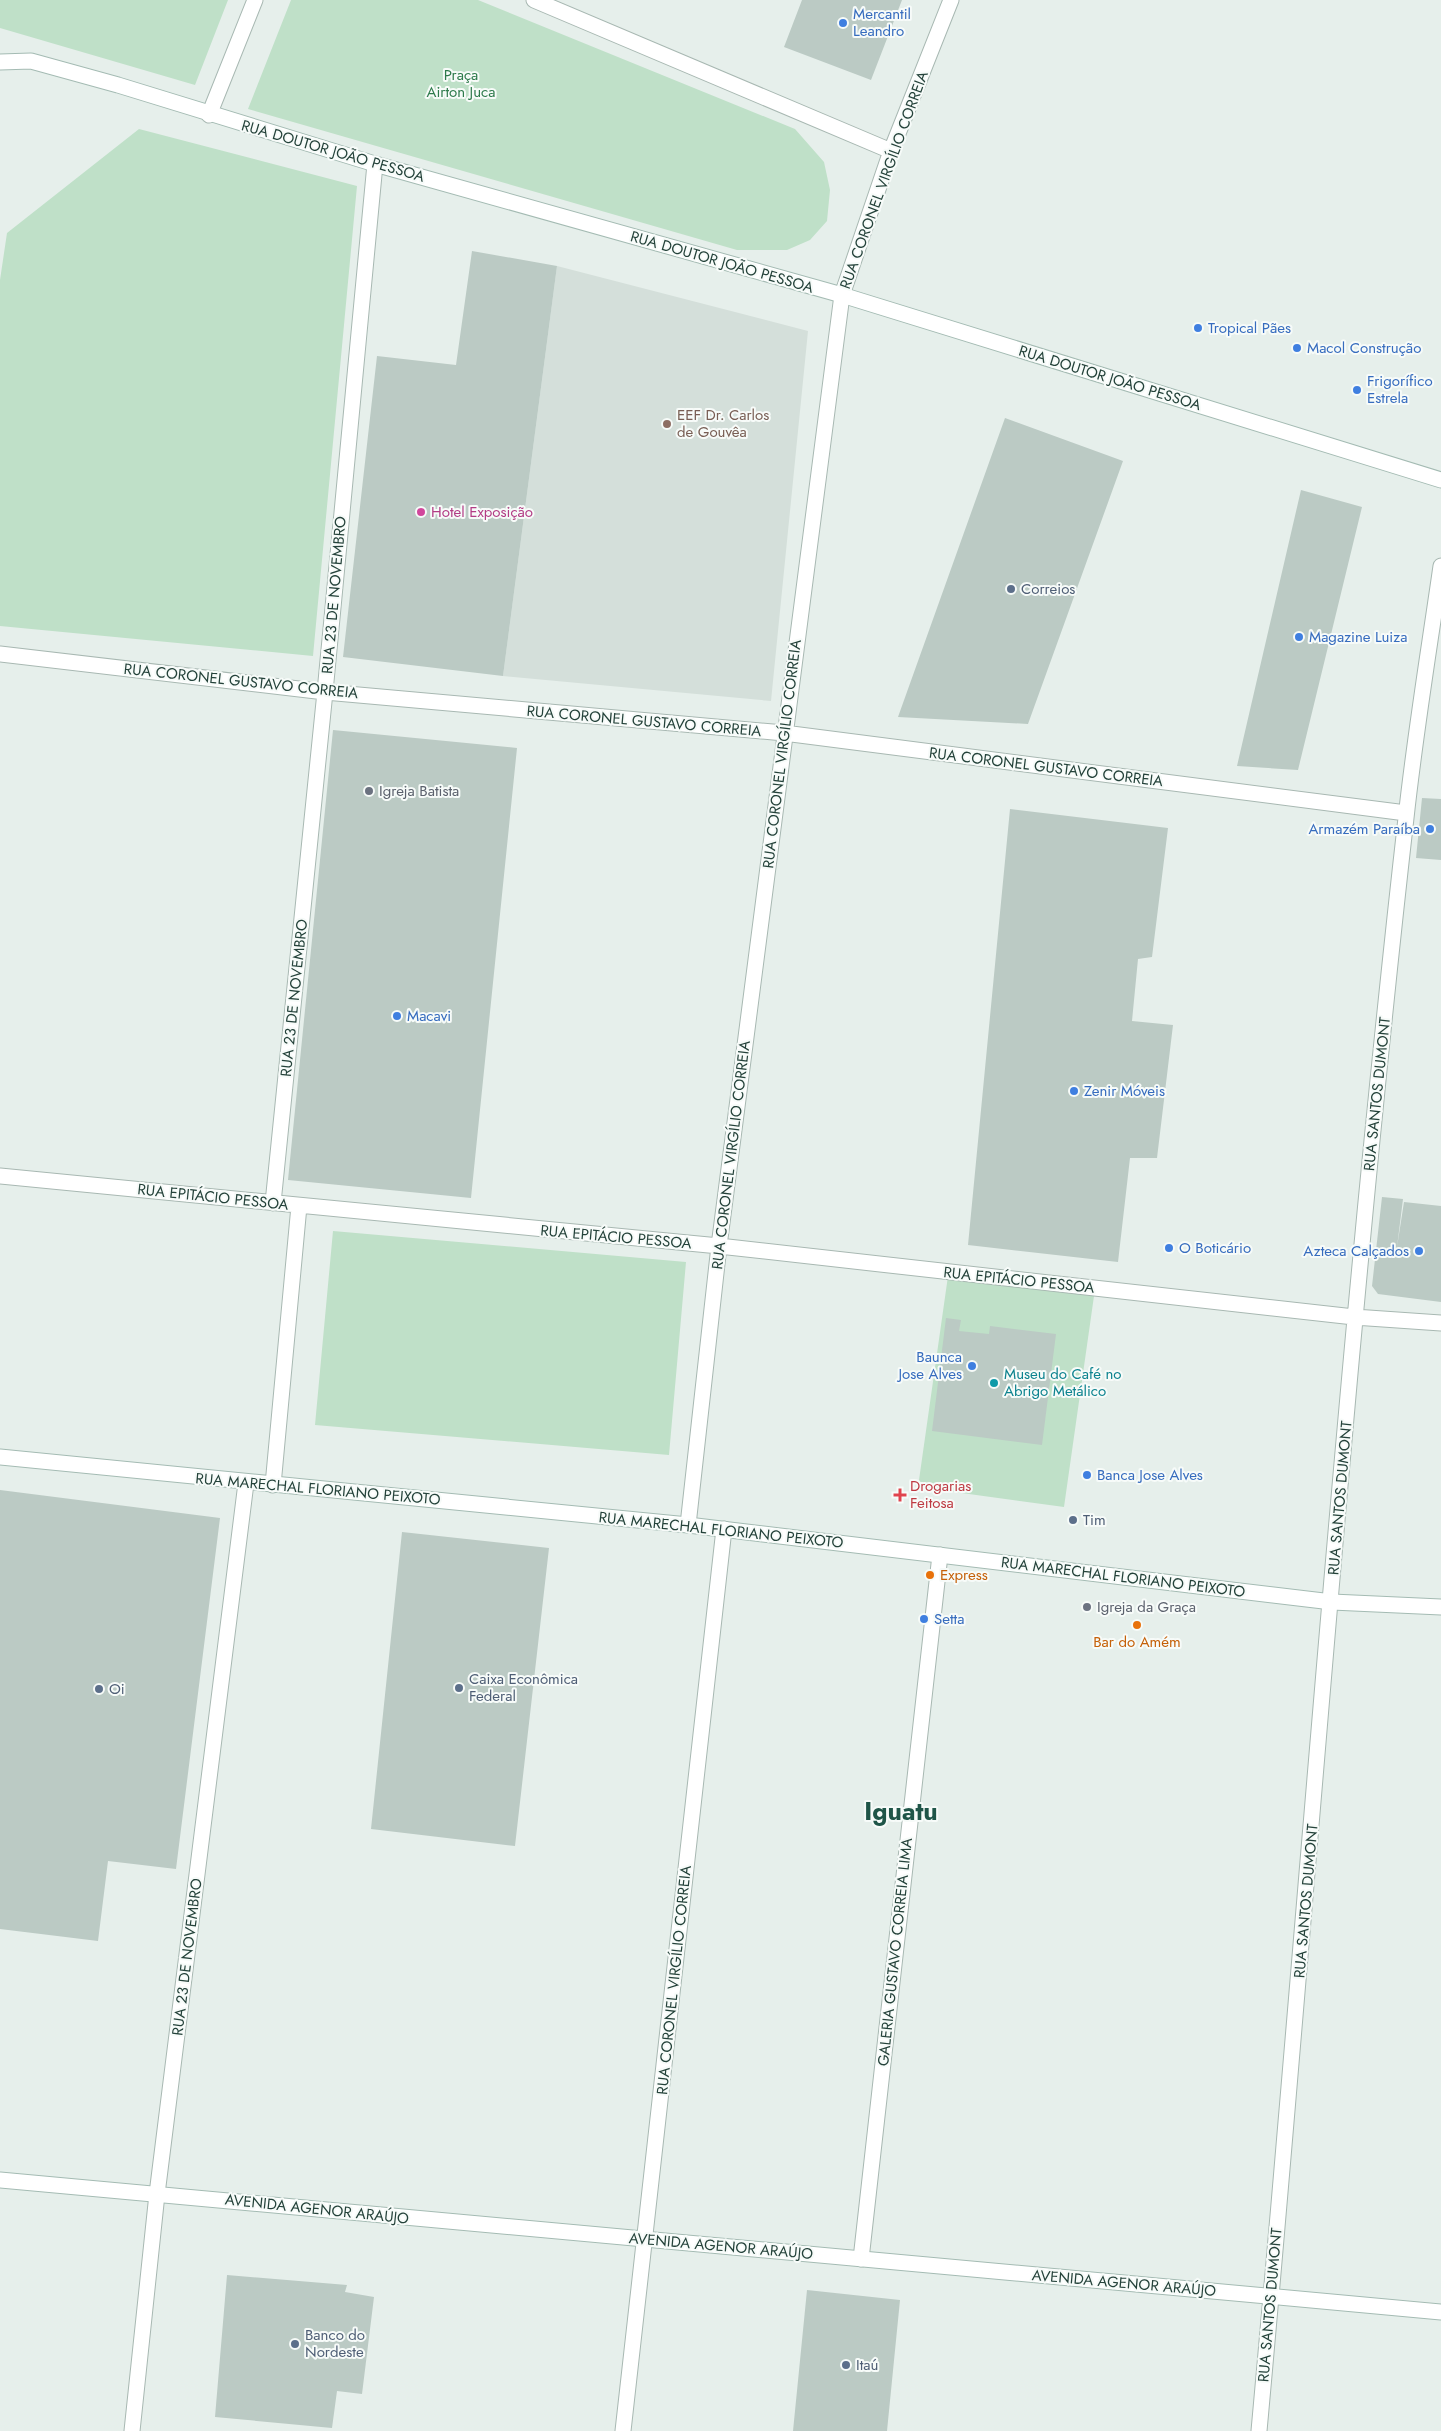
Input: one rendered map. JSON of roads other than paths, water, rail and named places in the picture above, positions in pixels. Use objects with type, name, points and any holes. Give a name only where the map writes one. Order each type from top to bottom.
[{"type":"street","points":[[208,115],[255,0]]},
{"type":"street","points":[[534,0],[891,151]]},
{"type":"street","name":"RUA CORONEL VIRGÍLIO CORREIA","points":[[688,1525],[719,1246],[842,295],[891,151],[951,0]]},
{"type":"street","name":"RUA DOUTOR JOÃO PESSOA","points":[[0,62],[31,61],[118,85],[208,115],[375,164],[842,295],[1441,480]]},
{"type":"street","name":"RUA 23 DE NOVEMBRO","points":[[273,1204],[325,692],[375,164]]},
{"type":"street","name":"RUA SANTOS DUMONT","points":[[1259,2431],[1332,1602],[1354,1317],[1406,814],[1441,566]]},
{"type":"street","name":"RUA CORONEL GUSTAVO CORREIA","points":[[0,654],[325,692],[784,733],[1406,814]]},
{"type":"street","name":"RUA EPITÁCIO PESSOA","points":[[0,1176],[719,1246],[1354,1317],[1441,1323]]},
{"type":"street","points":[[273,1485],[299,1206]]},
{"type":"street","name":"RUA MARECHAL FLORIANO PEIXOTO","points":[[0,1457],[246,1483],[688,1525],[1332,1602],[1441,1607]]},
{"type":"street","name":"RUA 23 DE NOVEMBRO","points":[[132,2431],[157,2194],[246,1483]]},
{"type":"street","name":"RUA CORONEL VIRGÍLIO CORREIA","points":[[623,2431],[724,1530]]},
{"type":"street","name":"GALERIA GUSTAVO CORREIA LIMA","points":[[861,2259],[940,1555]]},
{"type":"street","name":"AVENIDA AGENOR ARAÚJO","points":[[0,2180],[1441,2312]]},
{"type":"place","name":"Mercantil Leandro","points":[[843,23]]},
{"type":"place","name":"Tropical Pães","points":[[1198,328]]},
{"type":"place","name":"Macol Construção","points":[[1297,348]]},
{"type":"place","name":"Frigorífico Estrela","points":[[1357,390]]},
{"type":"place","name":"EEF Dr. Carlos de Gouvêa","points":[[667,424]]},
{"type":"place","name":"Hotel Exposição","points":[[421,512]]},
{"type":"place","name":"Correios","points":[[1011,589]]},
{"type":"place","name":"Magazine Luiza","points":[[1299,637]]},
{"type":"place","name":"Igreja Batista","points":[[369,791]]},
{"type":"place","name":"Armazém Paraíba","points":[[1430,829]]},
{"type":"place","name":"Macavi","points":[[397,1016]]},
{"type":"place","name":"Zenir Móveis","points":[[1074,1091]]},
{"type":"place","name":"O Boticário","points":[[1169,1248]]},
{"type":"place","name":"Azteca Calçados","points":[[1419,1251]]},
{"type":"place","name":"Baunca Jose Alves","points":[[972,1366]]},
{"type":"place","name":"Museu do Café no Abrigo Metálico","points":[[994,1383]]},
{"type":"place","name":"Banca Jose Alves","points":[[1087,1475]]},
{"type":"place","name":"Drogarias Feitosa","points":[[900,1495]]},
{"type":"place","name":"Tim","points":[[1073,1520]]},
{"type":"place","name":"Express","points":[[930,1575]]},
{"type":"place","name":"Igreja da Graça","points":[[1087,1607]]},
{"type":"place","name":"Setta","points":[[924,1619]]},
{"type":"place","name":"Bar do Amém","points":[[1137,1625]]},
{"type":"place","name":"Caixa Econômica Federal","points":[[459,1688]]},
{"type":"place","name":"Oi","points":[[99,1689]]},
{"type":"place","name":"Banco do Nordeste","points":[[295,2344]]},
{"type":"place","name":"Itaú","points":[[846,2365]]},
{"type":"district","name":"Iguatu","points":[[901,1811]]},
{"type":"park label","name":"Praça Airton Juca","points":[[461,84]]}]
